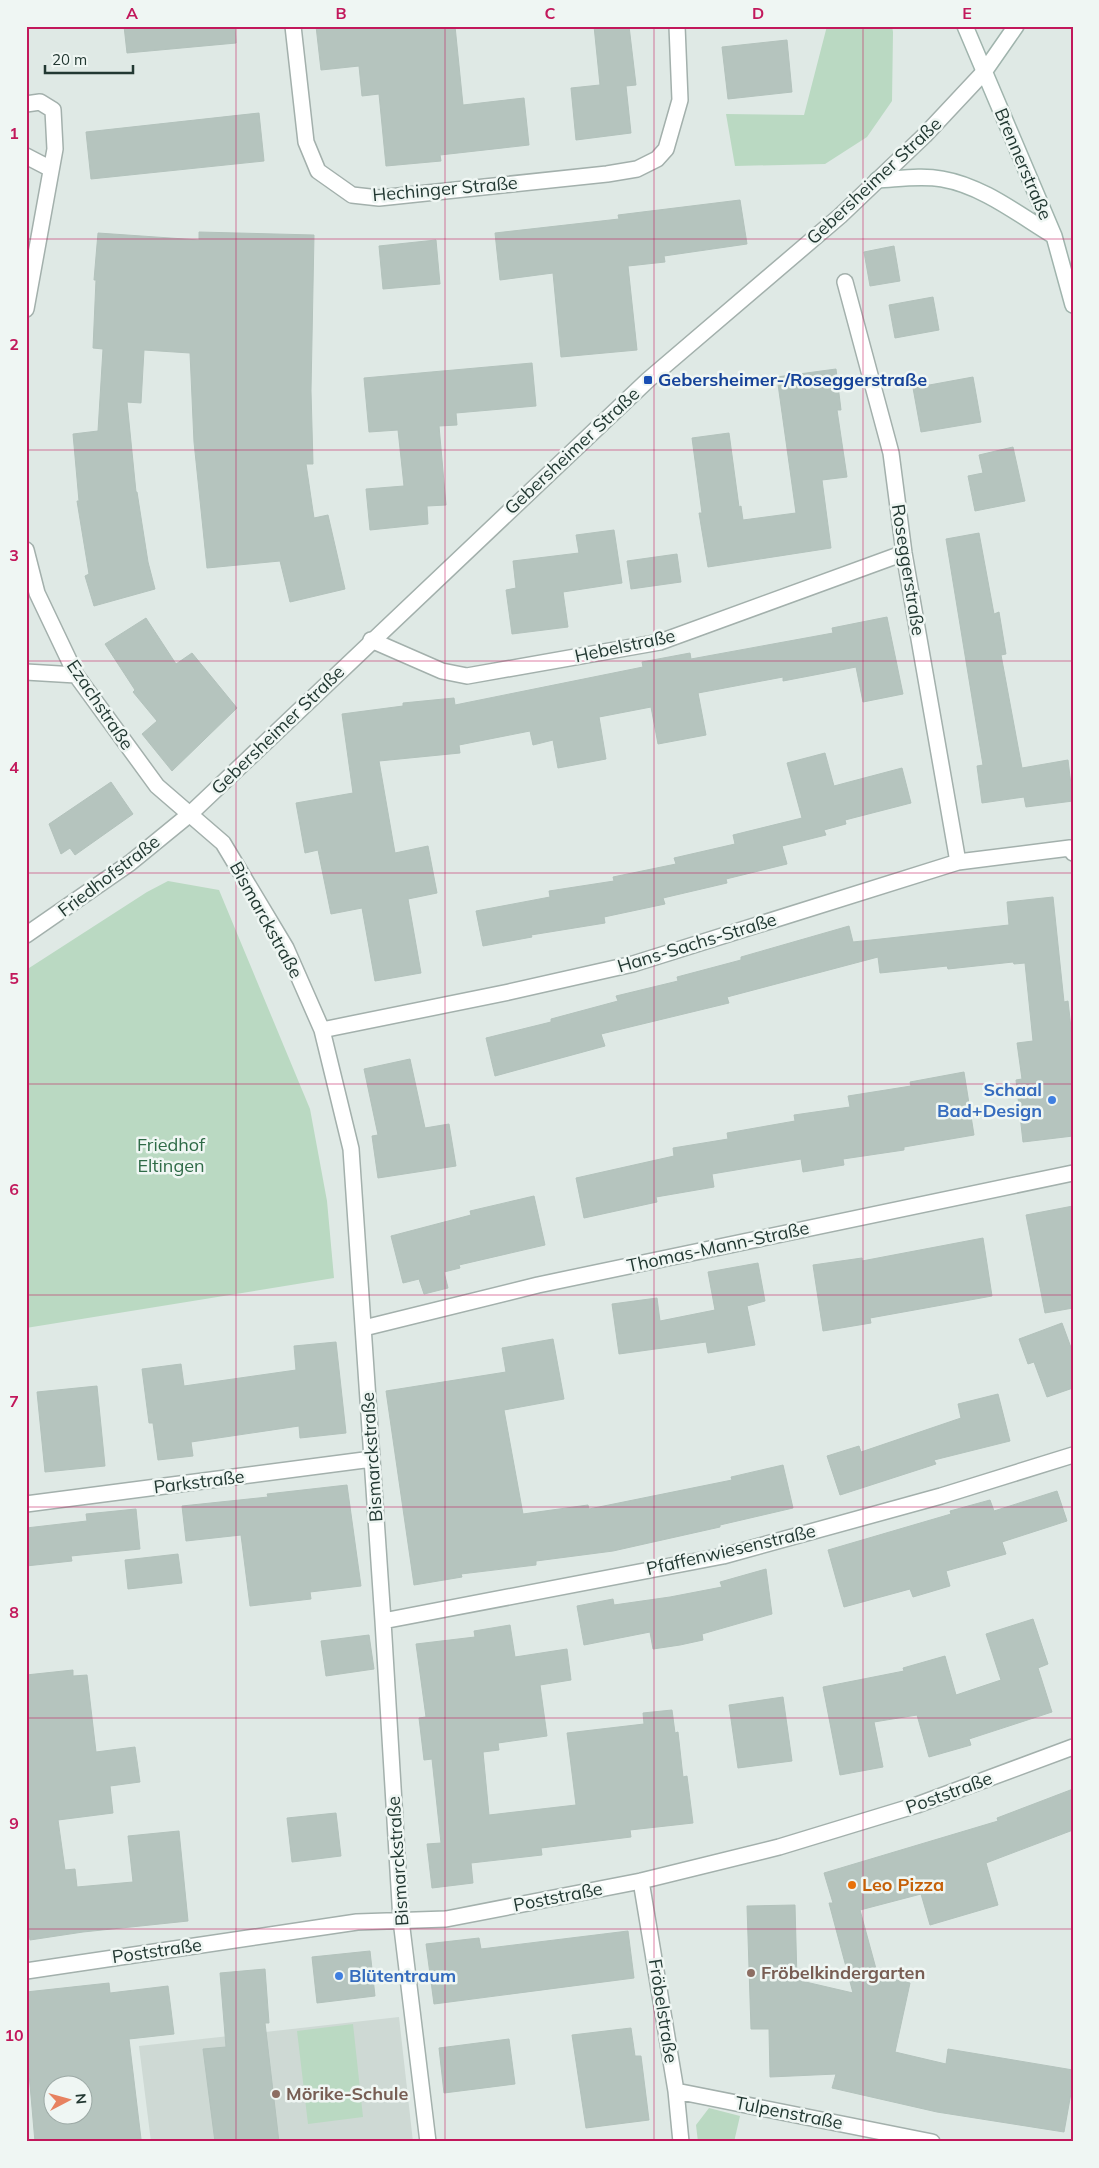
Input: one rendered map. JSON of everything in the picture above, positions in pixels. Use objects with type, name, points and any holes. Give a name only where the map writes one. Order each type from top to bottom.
[{"type":"street","name":"Hechinger Straße","points":[[293,26],[306,142],[311,158],[318,171],[352,194],[379,198],[607,174],[637,168],[657,159],[666,149],[680,100],[676,26]]},
{"type":"street","name":"Brennerstraße","points":[[965,26],[1054,236],[1073,305]]},
{"type":"street","name":"Gebersheimer Straße","points":[[190,814],[371,640],[648,380],[782,266],[925,135],[984,72],[1016,26]]},
{"type":"street","points":[[26,104],[40,102],[53,110],[55,149],[26,309]]},
{"type":"street","points":[[26,156],[51,169]]},
{"type":"street","points":[[877,180],[924,178],[942,179],[963,184],[979,190],[1054,236]]},
{"type":"street","name":"Roseggerstraße","points":[[845,282],[891,454],[904,553],[958,862]]},
{"type":"street","name":"Ezachstraße","points":[[26,550],[37,593],[76,676],[157,786],[190,814]]},
{"type":"street","name":"Hebelstraße","points":[[371,640],[442,671],[467,676],[660,642],[904,553]]},
{"type":"street","points":[[26,672],[76,676]]},
{"type":"street","name":"Friedhofstraße","points":[[26,935],[130,863],[190,814]]},
{"type":"street","name":"Bismarckstraße","points":[[190,814],[223,843],[286,948],[322,1030],[351,1149],[384,1621],[401,1920],[428,2142]]},
{"type":"street","name":"Hans-Sachs-Straße","points":[[322,1030],[510,992],[633,964],[958,862],[1071,851]]},
{"type":"street","name":"Thomas-Mann-Straße","points":[[364,1328],[538,1285],[1073,1173]]},
{"type":"street","name":"Pfaffenwiesenstraße","points":[[384,1621],[722,1556],[941,1496],[1073,1455]]},
{"type":"street","name":"Parkstraße","points":[[26,1504],[372,1459]]},
{"type":"street","name":"Poststraße","points":[[26,1971],[357,1922],[446,1919],[641,1881],[779,1847],[917,1805],[1073,1747]]},
{"type":"street","name":"Fröbelstraße","points":[[641,1881],[676,2091],[681,2142]]},
{"type":"street","name":"Tulpenstraße","points":[[676,2091],[932,2142]]},
{"type":"shaded area","name":"Mörike-Schule","points":[[399,2017],[413,2142],[151,2142],[139,2046]]},
{"type":"green space","points":[[827,26],[892,26],[892,101],[867,137],[825,164],[735,166],[726,114],[804,115]]},
{"type":"green space","name":"Friedhof Eltingen","points":[[168,881],[219,890],[310,1109],[327,1201],[334,1278],[26,1328],[26,970],[147,892]]},
{"type":"green space","points":[[353,2024],[363,2117],[308,2124],[297,2031]]},
{"type":"green space","points":[[709,2108],[740,2116],[734,2142],[698,2142],[696,2125]]},
{"type":"building","points":[[124,26],[235,26],[236,43],[127,53]]},
{"type":"building","points":[[316,26],[455,26],[463,105],[524,98],[529,145],[440,155],[441,161],[386,166],[379,94],[362,96],[359,66],[321,70]]},
{"type":"building","points":[[594,26],[629,26],[636,85],[626,86],[631,133],[576,140],[571,88],[600,85]]},
{"type":"building","points":[[787,40],[792,92],[728,99],[722,47]]},
{"type":"building","points":[[259,113],[264,161],[91,179],[86,132]]},
{"type":"building","points":[[740,200],[747,244],[664,256],[665,262],[628,266],[637,350],[561,357],[553,273],[500,280],[495,233],[619,219],[618,215]]},
{"type":"building","points":[[199,232],[314,235],[311,391],[313,464],[306,464],[314,518],[328,515],[345,589],[290,602],[280,561],[207,568],[194,442],[190,353],[144,350],[141,403],[127,402],[136,492],[148,562],[155,589],[94,606],[85,576],[89,574],[77,501],[79,501],[73,434],[98,431],[103,349],[93,348],[96,280],[94,280],[98,233],[199,240]]},
{"type":"building","points":[[436,240],[440,284],[383,289],[379,246]]},
{"type":"building","points":[[894,246],[900,281],[870,286],[864,252]]},
{"type":"building","points":[[933,297],[939,330],[895,338],[889,305]]},
{"type":"building","points":[[532,363],[536,406],[456,413],[457,425],[439,426],[446,505],[427,506],[428,524],[370,530],[366,489],[404,486],[398,430],[369,432],[364,378]]},
{"type":"building","points":[[836,369],[841,410],[837,410],[847,477],[822,480],[831,548],[708,567],[699,513],[702,513],[692,438],[729,433],[739,507],[741,506],[743,520],[796,513],[777,377]]},
{"type":"building","points":[[973,377],[981,422],[921,432],[913,388]]},
{"type":"building","points":[[1013,447],[1025,501],[975,511],[968,476],[983,473],[979,455]]},
{"type":"building","points":[[614,530],[622,583],[563,592],[568,627],[512,634],[506,590],[516,588],[513,561],[579,553],[576,535]]},
{"type":"building","points":[[979,533],[994,614],[999,612],[1006,654],[1001,655],[1022,768],[1068,760],[1073,801],[1026,807],[1024,797],[982,803],[977,766],[983,765],[946,539]]},
{"type":"building","points":[[677,554],[681,582],[631,589],[627,561]]},
{"type":"building","points":[[887,617],[903,694],[863,702],[856,667],[783,681],[783,677],[698,693],[706,735],[658,744],[651,707],[599,717],[606,759],[558,768],[553,740],[533,745],[530,731],[459,745],[460,753],[379,761],[395,853],[428,846],[437,893],[408,899],[421,973],[375,981],[362,908],[331,914],[318,850],[305,853],[296,803],[353,793],[342,714],[403,706],[403,703],[454,698],[455,705],[643,667],[642,662],[690,653],[691,659],[833,633],[832,628]]},
{"type":"building","points":[[146,618],[176,664],[192,653],[237,708],[172,771],[142,734],[157,721],[133,692],[135,690],[105,644]]},
{"type":"building","points":[[825,753],[834,786],[902,768],[911,803],[845,820],[846,824],[824,830],[826,835],[782,846],[787,864],[726,879],[727,883],[663,898],[665,904],[604,917],[605,923],[531,935],[532,937],[483,946],[476,911],[550,897],[549,891],[614,881],[613,877],[676,864],[674,858],[735,844],[733,835],[802,818],[787,763]]},
{"type":"building","points":[[111,782],[133,814],[75,855],[70,848],[61,854],[49,824]]},
{"type":"building","points":[[1053,897],[1064,1002],[1068,1001],[1073,1046],[1073,1136],[1023,1142],[1016,1080],[1022,1079],[1017,1043],[1033,1041],[1025,963],[1014,964],[1013,962],[948,969],[947,966],[880,973],[878,957],[727,997],[729,1003],[601,1034],[605,1046],[495,1076],[486,1038],[551,1022],[551,1019],[618,1001],[616,996],[678,981],[677,977],[741,960],[741,957],[849,926],[853,942],[1009,925],[1007,902]]},
{"type":"building","points":[[410,1059],[425,1128],[449,1124],[456,1166],[378,1178],[372,1136],[378,1135],[364,1069]]},
{"type":"building","points":[[964,1072],[974,1135],[904,1147],[904,1150],[843,1159],[844,1165],[803,1172],[801,1159],[712,1174],[714,1187],[656,1197],[657,1202],[584,1218],[576,1178],[674,1156],[673,1148],[728,1139],[727,1133],[795,1121],[794,1115],[850,1107],[848,1096],[911,1086],[910,1082]]},
{"type":"building","points":[[534,1196],[545,1245],[459,1265],[460,1268],[444,1272],[448,1288],[424,1294],[419,1279],[403,1283],[391,1236],[471,1215],[470,1211]]},
{"type":"building","points":[[1073,1206],[1073,1308],[1045,1313],[1026,1215]]},
{"type":"building","points":[[983,1238],[992,1296],[870,1318],[871,1323],[823,1331],[813,1265],[862,1258],[862,1261]]},
{"type":"building","points":[[758,1263],[765,1301],[747,1306],[755,1345],[708,1353],[706,1342],[619,1354],[612,1304],[657,1298],[660,1321],[715,1310],[708,1272]]},
{"type":"building","points":[[1062,1323],[1073,1353],[1073,1388],[1047,1397],[1034,1362],[1028,1364],[1019,1339]]},
{"type":"building","points":[[553,1339],[564,1399],[504,1410],[523,1514],[588,1505],[589,1509],[732,1480],[731,1477],[783,1465],[793,1508],[720,1525],[720,1527],[613,1551],[536,1561],[536,1565],[461,1574],[462,1577],[414,1585],[386,1391],[506,1372],[502,1348]]},
{"type":"building","points":[[336,1342],[346,1433],[300,1438],[299,1426],[191,1442],[193,1456],[158,1460],[153,1423],[149,1423],[142,1369],[181,1364],[184,1386],[296,1370],[294,1346]]},
{"type":"building","points":[[97,1386],[105,1466],[45,1472],[37,1392]]},
{"type":"building","points":[[998,1394],[1010,1441],[934,1460],[936,1464],[840,1495],[827,1456],[859,1446],[861,1452],[961,1418],[958,1404]]},
{"type":"building","points":[[347,1485],[361,1586],[310,1592],[311,1599],[250,1606],[241,1535],[186,1541],[182,1506],[268,1497],[267,1494]]},
{"type":"building","points":[[1057,1491],[1067,1521],[1002,1542],[1006,1554],[946,1571],[950,1586],[913,1597],[910,1589],[844,1607],[828,1550],[951,1514],[950,1511],[990,1500],[994,1511]]},
{"type":"building","points":[[136,1509],[140,1549],[71,1556],[72,1561],[26,1566],[26,1528],[87,1521],[86,1514]]},
{"type":"building","points":[[178,1554],[182,1583],[128,1589],[125,1560]]},
{"type":"building","points":[[766,1569],[772,1614],[702,1634],[703,1640],[680,1645],[653,1649],[650,1632],[584,1645],[577,1606],[613,1599],[614,1605],[722,1587],[720,1582]]},
{"type":"building","points":[[1033,1619],[1048,1664],[1038,1668],[1052,1712],[969,1739],[971,1745],[929,1757],[917,1715],[874,1722],[883,1767],[840,1775],[823,1687],[904,1671],[903,1668],[945,1656],[956,1695],[1001,1680],[986,1634]]},
{"type":"building","points":[[510,1625],[515,1657],[567,1649],[571,1680],[540,1685],[547,1736],[498,1743],[499,1750],[483,1752],[489,1815],[576,1805],[567,1733],[644,1724],[643,1713],[672,1710],[675,1733],[678,1732],[683,1777],[687,1776],[693,1823],[630,1830],[631,1837],[541,1848],[542,1855],[471,1863],[473,1883],[432,1888],[427,1844],[441,1843],[432,1759],[424,1760],[419,1718],[426,1717],[416,1644],[475,1637],[474,1631]]},
{"type":"building","points":[[369,1635],[374,1669],[326,1676],[321,1641]]},
{"type":"building","points":[[73,1670],[73,1676],[87,1675],[96,1752],[135,1747],[140,1782],[110,1786],[113,1813],[58,1820],[65,1870],[75,1869],[77,1887],[133,1882],[128,1836],[179,1831],[188,1921],[83,1932],[30,1940],[26,1914],[26,1675]]},
{"type":"building","points":[[783,1697],[792,1761],[738,1768],[729,1705]]},
{"type":"building","points":[[1073,1789],[1073,1830],[986,1863],[998,1905],[930,1925],[921,1894],[860,1910],[878,1976],[910,1983],[895,2052],[946,2064],[948,2049],[1073,2070],[1073,2082],[1064,2132],[937,2112],[832,2088],[836,2074],[770,2077],[769,2029],[751,2029],[747,1906],[795,1905],[797,1980],[853,1993],[829,1903],[833,1903],[824,1873],[998,1821],[997,1818]]},
{"type":"building","points":[[336,1813],[341,1856],[292,1862],[287,1818]]},
{"type":"building","points":[[628,1931],[634,1978],[434,2004],[426,1944],[479,1938],[481,1949]]},
{"type":"building","points":[[370,1951],[375,1996],[317,2003],[312,1957]]},
{"type":"building","points":[[265,1969],[269,2023],[265,2023],[279,2142],[215,2142],[203,2049],[226,2047],[220,1973]]},
{"type":"building","points":[[109,1983],[110,1993],[168,1986],[174,2034],[129,2039],[141,2139],[118,2142],[35,2142],[26,2039],[26,1992]]},
{"type":"building","points":[[631,2028],[635,2056],[641,2056],[649,2120],[586,2128],[572,2035]]},
{"type":"building","points":[[509,2039],[515,2084],[444,2093],[439,2048]]},
{"type":"place","name":"Gebersheimer-/Roseggerstraße","points":[[648,380]]},
{"type":"place","name":"Schaal Bad+Design","points":[[1052,1100]]},
{"type":"place","name":"Leo Pizza","points":[[852,1885]]},
{"type":"place","name":"Fröbelkindergarten","points":[[751,1973]]},
{"type":"place","name":"Blütentraum","points":[[339,1976]]},
{"type":"place","name":"Mörike-Schule","points":[[276,2094]]}]
